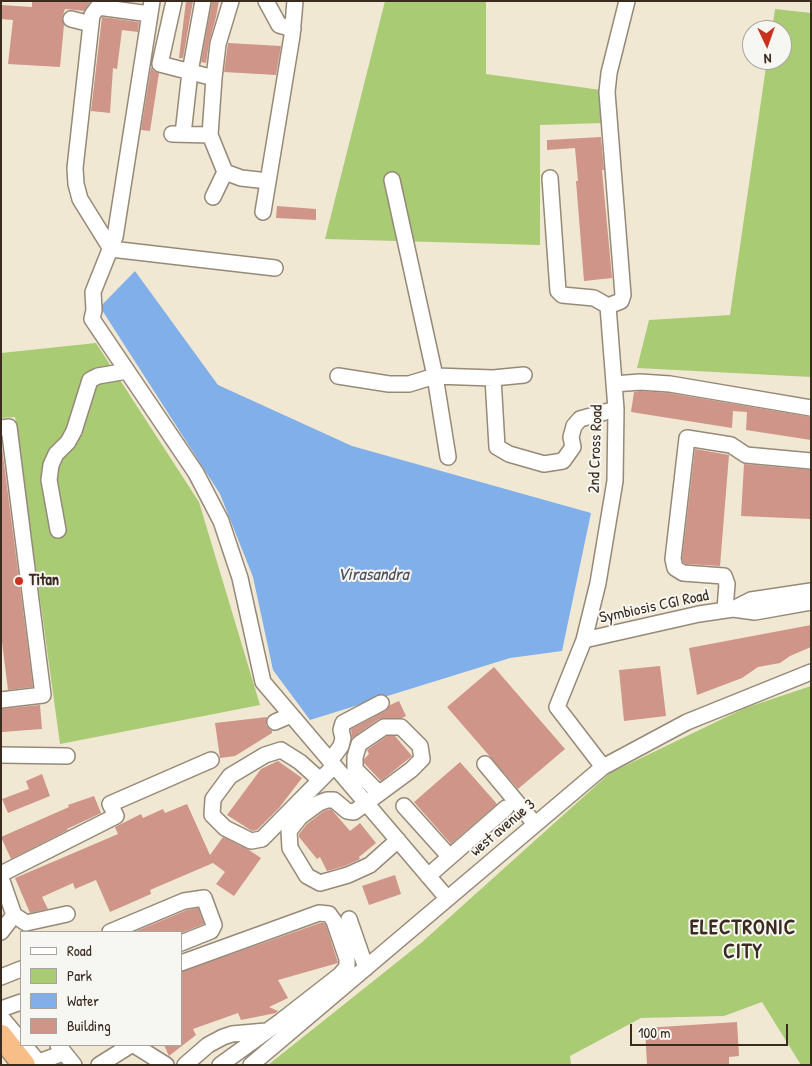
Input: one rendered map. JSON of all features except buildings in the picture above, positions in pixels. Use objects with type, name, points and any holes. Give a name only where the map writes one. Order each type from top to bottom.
[{"type":"highway","points":[[1,1036],[35,1064]]},
{"type":"highway","points":[[1,1049],[14,1065]]},
{"type":"street","points":[[174,1],[160,64],[214,78]]},
{"type":"street","points":[[203,1],[178,134],[210,135]]},
{"type":"street","points":[[213,197],[219,176],[210,135],[214,78],[218,44],[231,1]]},
{"type":"street","points":[[266,1],[279,25],[292,29]]},
{"type":"street","points":[[263,212],[295,1]]},
{"type":"street","points":[[550,178],[558,291],[562,295],[594,298],[608,306],[621,301],[623,295],[607,92],[609,73],[627,1]]},
{"type":"street","points":[[111,249],[80,199],[76,184],[75,168],[92,15],[98,4],[151,8],[115,238],[111,249],[93,292],[94,310],[92,319],[196,473],[221,521],[240,578],[262,682],[447,898]]},
{"type":"street","points":[[71,19],[91,24]]},
{"type":"street","points":[[219,176],[268,181]]},
{"type":"street","points":[[392,180],[435,376],[448,457]]},
{"type":"street","points":[[111,249],[275,268]]},
{"type":"street","name":"2nd Cross Road","points":[[603,767],[557,707],[584,640],[598,583],[615,481],[616,409],[608,306]]},
{"type":"street","points":[[58,530],[48,480],[51,465],[56,454],[68,442],[74,431],[90,380],[98,376],[127,370]]},
{"type":"street","points":[[338,376],[389,384],[409,384],[435,376],[493,378],[524,375]]},
{"type":"street","points":[[493,378],[498,447],[509,454],[544,464],[563,461],[573,447],[571,437],[574,426],[580,419],[616,409]]},
{"type":"street","points":[[614,384],[640,382],[670,384],[811,408]]},
{"type":"street","points":[[1,428],[9,427],[43,695],[1,700]]},
{"type":"street","points":[[729,609],[727,584],[724,576],[683,573],[675,568],[673,559],[687,438],[731,445],[746,455],[811,461]]},
{"type":"street","name":"Symbiosis CGI Road","points":[[584,640],[729,609],[751,600],[811,591]]},
{"type":"street","name":"Symbiosis CGI Road","points":[[729,609],[756,612],[811,602]]},
{"type":"street","name":"west avenue 3","points":[[251,1065],[285,1027],[366,968],[603,767],[688,722],[811,672]]},
{"type":"street","points":[[320,780],[300,762],[281,750],[265,755],[230,776],[213,799],[212,815],[225,828],[251,842],[262,839],[320,780],[332,763],[344,738],[341,730],[343,723],[381,703]]},
{"type":"street","points":[[274,722],[291,715]]},
{"type":"street","points":[[379,793],[355,769],[355,757],[360,744],[384,727],[401,726],[420,746],[422,759],[411,770],[354,812],[348,811],[334,800],[319,803],[300,817],[289,831],[290,848],[307,876],[320,882],[348,875],[370,865],[398,840]]},
{"type":"street","points":[[1,754],[67,756]]},
{"type":"street","points":[[67,914],[26,922],[14,915],[1,876],[116,816],[110,804],[210,760]]},
{"type":"street","points":[[485,764],[535,824]]},
{"type":"street","points":[[404,806],[449,856]]},
{"type":"street","points":[[428,876],[506,808]]},
{"type":"street","points":[[112,931],[184,901],[204,898],[214,925],[211,931],[182,943]]},
{"type":"street","points":[[182,963],[319,913],[329,914],[334,921],[347,959],[347,967],[340,975],[285,1027],[268,1031],[232,1034],[223,1037],[208,1045],[185,1065]]},
{"type":"street","points":[[1,932],[14,915]]},
{"type":"street","points":[[349,919],[366,968]]},
{"type":"street","points":[[1,977],[20,969]]},
{"type":"street","points":[[1,1010],[20,1002]]},
{"type":"street","points":[[1,1017],[20,1040]]},
{"type":"street","points":[[220,1065],[268,1031]]},
{"type":"street","points":[[25,1046],[35,1064],[61,1049],[74,1065]]},
{"type":"street","points":[[99,1065],[130,1046]]},
{"type":"street","points":[[134,1046],[166,1065]]},
{"type":"green space","points":[[385,1],[486,1],[486,74],[601,90],[604,123],[540,125],[540,245],[325,239]]},
{"type":"green space","points":[[775,9],[811,13],[811,377],[637,368],[649,320],[730,315],[766,70],[792,70],[792,20],[773,20]]},
{"type":"green space","points":[[96,343],[199,502],[260,705],[60,744],[15,417],[1,418],[1,353]]},
{"type":"green space","points":[[811,686],[811,1065],[801,1065],[762,1002],[724,1016],[641,1018],[570,1056],[571,1065],[268,1065],[421,943],[610,773],[745,708]]},
{"type":"water","name":"Virasandra","points":[[135,271],[218,385],[352,446],[591,513],[562,651],[510,658],[310,720],[273,670],[253,577],[220,494],[100,307]]},
{"type":"place","name":"Titan","points":[[19,581]]},
{"type":"district","name":"ELECTRONIC CITY","points":[[743,940]]}]
